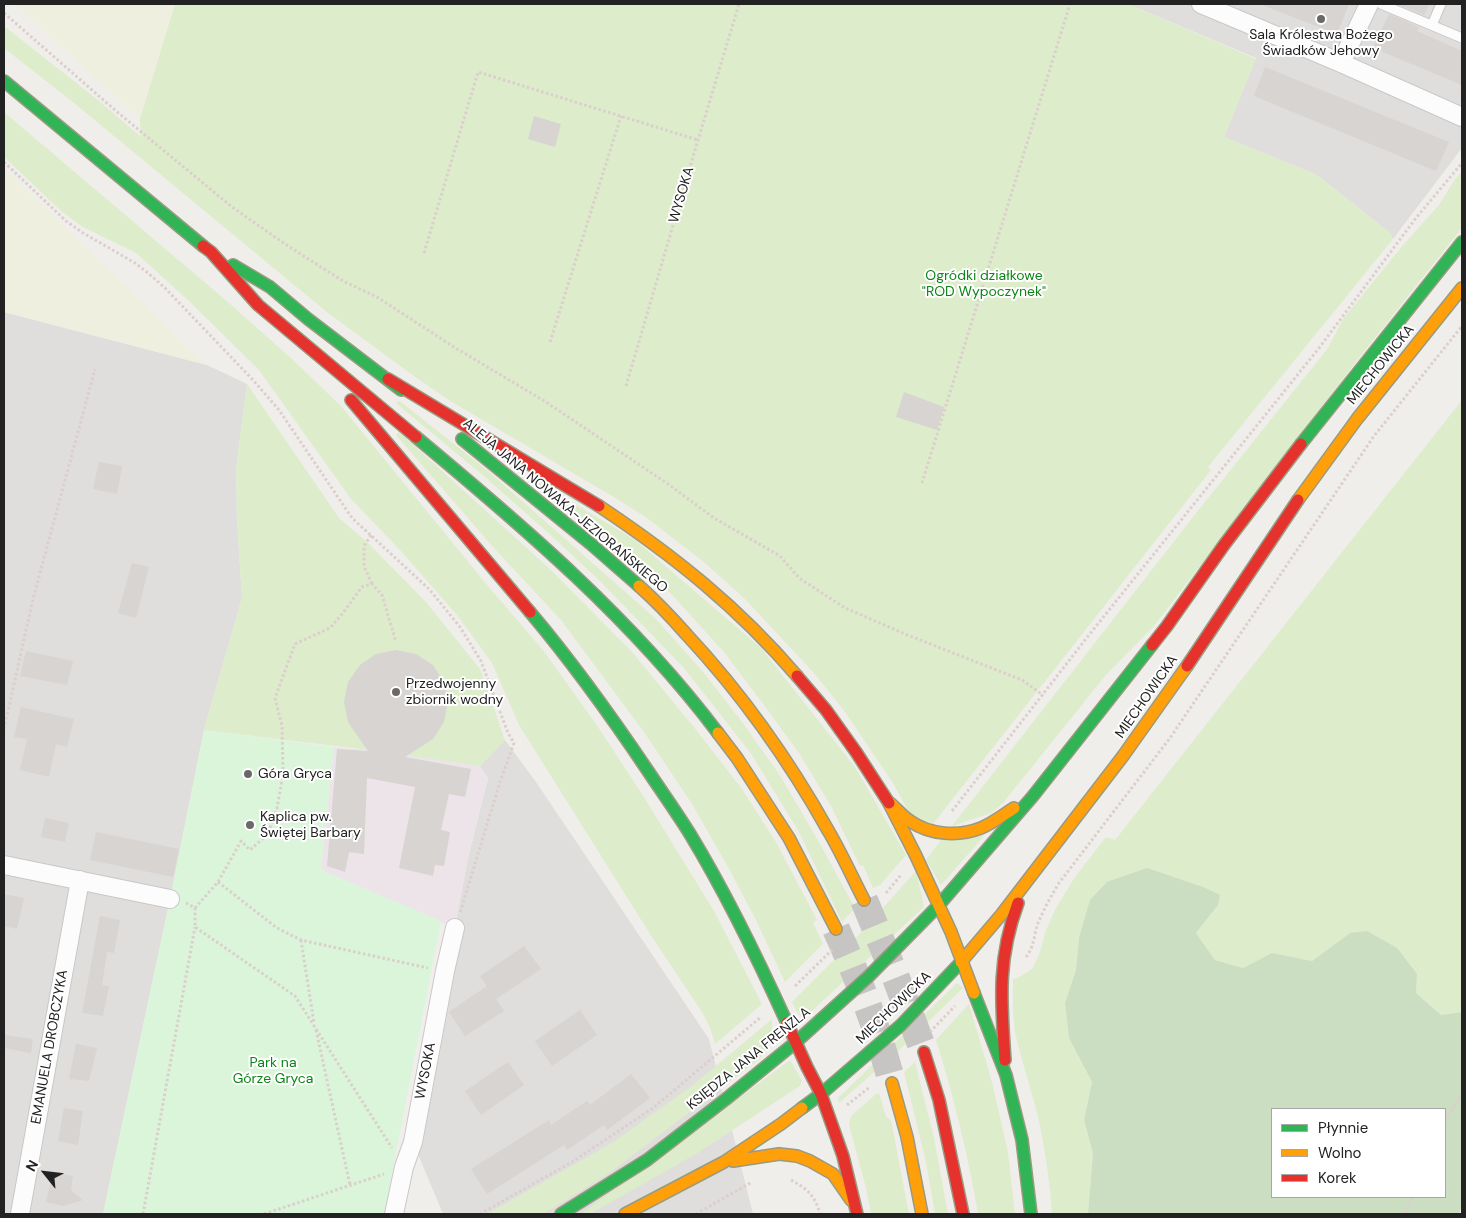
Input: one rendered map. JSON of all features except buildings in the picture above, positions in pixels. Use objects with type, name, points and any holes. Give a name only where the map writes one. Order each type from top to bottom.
[{"type":"main road","name":"ALEJA JANA NOWAKA-JEZIORAŃSKIEGO","points":[[4,81],[211,252],[258,305],[494,502],[591,590],[638,638],[678,683],[737,758],[789,838],[836,929]]},
{"type":"main road","name":"MIECHOWICKA","points":[[939,906],[1033,796],[1167,626],[1282,469],[1462,242]]},
{"type":"main road","name":"ALEJA JANA NOWAKA-JEZIORAŃSKIEGO","points":[[211,252],[270,287],[388,379],[590,544],[656,601],[710,660],[749,709],[790,769],[829,832],[864,900]]},
{"type":"main road","name":"MIECHOWICKA","points":[[821,1094],[901,1025],[961,962],[1001,915],[1123,756],[1167,695],[1290,512],[1357,419],[1462,288]]},
{"type":"main road","points":[[296,338],[549,634],[607,710],[690,834],[730,904],[762,967],[821,1094],[843,1156],[857,1212]]},
{"type":"main road","points":[[388,379],[585,496],[680,563],[724,600],[759,634],[826,710],[886,798],[939,906],[1006,1075],[1022,1140],[1031,1214]]},
{"type":"main road","points":[[886,798],[904,817],[926,829],[947,834],[972,831],[993,822],[1033,796]]},
{"type":"main road","points":[[1006,1075],[1000,996],[1001,967],[1005,941],[1017,904],[1053,846]]},
{"type":"main road","name":"KSIĘDZA JANA FRENZLA","points":[[561,1214],[647,1160],[796,1042],[869,976],[939,906]]},
{"type":"main road","points":[[924,1052],[939,1100],[963,1214]]},
{"type":"main road","points":[[892,1083],[907,1137],[922,1214]]},
{"type":"main road","points":[[625,1214],[724,1162],[781,1124],[821,1094]]},
{"type":"main road","points":[[724,1162],[778,1154],[797,1156],[833,1174],[850,1198],[857,1212]]},
{"type":"street","points":[[1201,4],[1462,117]]},
{"type":"street","points":[[1341,63],[1369,4]]},
{"type":"street","points":[[4,865],[179,901]]},
{"type":"street","name":"EMANUELA DROBCZYKA","points":[[20,1214],[80,880]]},
{"type":"street","name":"WYSOKA","points":[[394,1214],[404,1167],[413,1142],[445,971],[455,928]]},
{"type":"lane","points":[[1381,4],[1462,38]]},
{"type":"lane","points":[[1432,25],[1441,4]]},
{"type":"path","name":"WYSOKA","points":[[626,386],[739,4]]},
{"type":"path","points":[[922,483],[1070,4]]},
{"type":"path","points":[[4,13],[116,111],[232,207],[285,244],[343,281],[377,297],[454,348],[546,402],[668,484],[714,518],[780,556],[799,578],[845,608],[914,638],[1022,680],[1043,695]]},
{"type":"path","points":[[424,253],[478,72],[698,140]]},
{"type":"path","points":[[550,342],[621,116]]},
{"type":"path","points":[[4,162],[66,221],[135,263],[165,288],[253,380],[279,410],[352,518],[429,589],[460,627],[481,661],[508,733],[514,743],[497,791],[455,928]]},
{"type":"path","points":[[936,832],[1319,348],[1416,218],[1462,163]]},
{"type":"path","points":[[1374,436],[1462,326]]},
{"type":"path","points":[[4,729],[33,599],[95,369]]},
{"type":"path","points":[[371,534],[364,546],[364,566],[372,584],[382,595],[396,642]]},
{"type":"path","points":[[144,1214],[195,927],[195,908],[218,882],[241,841],[250,850],[268,834],[283,776],[282,726],[275,698],[295,644],[330,628],[362,587],[372,584]]},
{"type":"path","points":[[881,898],[916,856]]},
{"type":"path","points":[[218,882],[277,928],[301,940],[445,971]]},
{"type":"path","points":[[179,901],[195,908]]},
{"type":"path","points":[[195,927],[296,996],[404,1167],[264,1214]]},
{"type":"path","points":[[301,940],[315,1026],[350,1185]]},
{"type":"path","points":[[480,1214],[572,1162],[653,1108],[778,1002],[838,944]]},
{"type":"path","points":[[1446,1123],[1462,1093]]},
{"type":"path","points":[[784,1178],[803,1186],[812,1195],[820,1214]]},
{"type":"path","points":[[696,1214],[756,1180]]},
{"type":"path","points":[[1405,1214],[1413,1198]]},
{"type":"shaded area","points":[[1128,4],[1462,4],[1462,148],[1393,239],[1390,233],[1317,175],[1224,137],[1256,58]]},
{"type":"shaded area","points":[[4,312],[207,365],[247,384],[236,469],[242,598],[204,730],[103,1214],[4,1214]]},
{"type":"shaded area","points":[[505,740],[536,782],[709,1039],[753,1214],[443,1214],[413,1142],[468,858],[488,778],[480,766]]},
{"type":"shaded area","points":[[334,747],[369,750],[480,766],[488,778],[468,858],[455,928],[321,870]]},
{"type":"green space","points":[[14,4],[175,4],[140,119]]},
{"type":"green space","name":"Ogródki działkowe \"ROD Wypoczynek\"","points":[[175,4],[1128,4],[1256,59],[1224,137],[1317,175],[1390,233],[1393,239],[1208,467],[1211,470],[933,824],[910,814],[893,783],[845,712],[814,673],[745,599],[705,563],[647,518],[452,402],[328,313],[74,103],[4,48],[4,26],[98,100],[141,137],[140,119]]},
{"type":"green space","points":[[4,112],[229,303],[341,406],[487,585],[543,650],[596,724],[642,794],[714,911],[762,1004],[715,1044],[711,1030],[702,1012],[650,934],[519,725],[492,663],[457,615],[400,550],[351,499],[259,370],[189,301],[136,253],[81,226],[61,211],[4,157]]},
{"type":"green space","points":[[4,169],[12,175],[207,365],[4,312]]},
{"type":"green space","points":[[1462,172],[1462,228],[1359,358],[1154,626],[1105,676],[1003,803],[991,813],[952,826],[1193,517],[1328,348],[1343,319],[1404,244],[1439,205],[1455,179]]},
{"type":"green space","points":[[247,384],[339,518],[368,543],[426,602],[480,669],[505,740],[480,766],[369,750],[204,730],[242,598],[236,469]]},
{"type":"green space","points":[[1462,400],[1462,1012],[1441,1015],[1416,993],[1417,974],[1350,933],[1312,961],[1272,953],[1243,968],[1215,960],[1196,933],[1218,905],[1079,938],[1076,970],[1065,1003],[1069,1038],[1092,1082],[1084,1120],[1093,1152],[1088,1214],[1052,1214],[1048,1170],[1040,1126],[1015,1033],[1013,979],[1032,969],[1056,908],[1075,877],[1106,837],[1115,840]]},
{"type":"green space","points":[[397,401],[401,402],[488,471],[656,619],[704,673],[779,774],[815,835],[855,908],[842,922],[798,830],[750,752],[683,667],[601,582],[554,538],[485,477],[397,404]]},
{"type":"green space","points":[[399,432],[551,570],[632,652],[742,789],[776,842],[817,920],[813,923],[823,944],[785,982],[756,920],[728,867],[692,804],[644,732],[561,620],[493,547],[396,435]]},
{"type":"green space","points":[[525,474],[635,540],[761,648],[855,767],[906,855],[880,885],[873,888],[863,865],[860,866],[831,806],[799,753],[724,652],[654,576],[614,542],[553,499]]},
{"type":"green space","name":"Park na Górze Gryca","points":[[204,730],[334,747],[321,870],[441,921],[384,1214],[103,1214]]},
{"type":"green space","points":[[984,836],[941,885],[926,860],[941,840]]},
{"type":"green space","points":[[1147,868],[1203,887],[1220,895],[1218,905],[1196,933],[1215,960],[1243,968],[1272,953],[1312,961],[1350,933],[1367,931],[1397,948],[1417,974],[1416,993],[1441,1015],[1462,1012],[1462,1205],[1459,1214],[1088,1214],[1093,1153],[1084,1120],[1092,1082],[1069,1038],[1065,1003],[1076,970],[1079,938],[1090,900],[1107,882]]},
{"type":"green space","points":[[916,871],[924,907],[803,1019],[792,1002],[855,939]]},
{"type":"green space","points":[[957,983],[963,988],[898,1051],[839,1103],[838,1098]]},
{"type":"green space","points":[[969,1004],[992,1082],[1008,1152],[1015,1214],[978,1214],[960,1127],[936,1040]]},
{"type":"green space","points":[[772,1019],[770,1040],[767,1049],[760,1059],[608,1174],[543,1214],[487,1214],[615,1141],[693,1085]]},
{"type":"green space","points":[[790,1060],[802,1081],[800,1086],[696,1154],[590,1214],[581,1214]]},
{"type":"green space","points":[[915,1062],[934,1138],[948,1214],[935,1214],[926,1162],[904,1072]]},
{"type":"green space","points":[[879,1093],[886,1117],[891,1120],[909,1214],[871,1214],[849,1125],[851,1116]]},
{"type":"tunnel","points":[[864,900],[924,1052]]},
{"type":"tunnel","points":[[836,929],[867,1005],[892,1083]]},
{"type":"traffic: fast","points":[[4,81],[203,246]]},
{"type":"traffic: fast","points":[[1301,444],[1462,242]]},
{"type":"traffic: fast","points":[[233,265],[270,287],[308,319],[401,390]]},
{"type":"traffic: fast","points":[[416,437],[497,505],[613,613],[650,651],[718,733]]},
{"type":"traffic: fast","points":[[462,439],[591,544],[639,586]]},
{"type":"traffic: fast","points":[[530,612],[606,710],[675,810],[717,880],[742,927],[787,1023]]},
{"type":"traffic: fast","points":[[939,905],[1033,796],[1152,645]]},
{"type":"traffic: fast","points":[[561,1214],[647,1160],[796,1042],[869,976],[939,905]]},
{"type":"traffic: fast","points":[[802,1108],[901,1025],[961,962]]},
{"type":"traffic: fast","points":[[974,993],[1006,1075],[1022,1140],[1031,1214]]},
{"type":"traffic: slow","points":[[1298,500],[1357,419],[1462,288]]},
{"type":"traffic: slow","points":[[599,506],[653,544],[704,584],[752,627],[797,676]]},
{"type":"traffic: slow","points":[[639,586],[670,616],[707,658],[764,729],[814,806],[864,900]]},
{"type":"traffic: slow","points":[[961,962],[1001,915],[1123,756],[1187,666]]},
{"type":"traffic: slow","points":[[718,733],[737,758],[789,838],[836,929]]},
{"type":"traffic: slow","points":[[889,803],[951,932],[974,993]]},
{"type":"traffic: slow","points":[[890,803],[904,817],[918,826],[944,833],[963,833],[981,828],[1014,808]]},
{"type":"traffic: slow","points":[[892,1083],[907,1137],[922,1214]]},
{"type":"traffic: slow","points":[[625,1214],[724,1162],[802,1108]]},
{"type":"traffic: slow","points":[[733,1161],[779,1154],[797,1156],[833,1174],[851,1200]]},
{"type":"traffic: jam","points":[[203,246],[211,252],[258,305],[416,437]]},
{"type":"traffic: jam","points":[[388,379],[599,506]]},
{"type":"traffic: jam","points":[[351,400],[530,612]]},
{"type":"traffic: jam","points":[[1152,645],[1224,545],[1301,444]]},
{"type":"traffic: jam","points":[[1187,666],[1298,500]]},
{"type":"traffic: jam","points":[[797,676],[826,710],[889,803]]},
{"type":"traffic: jam","points":[[1005,1060],[1002,981],[1011,923],[1018,903]]},
{"type":"traffic: jam","points":[[787,1023],[821,1094],[843,1156],[857,1214]]},
{"type":"traffic: jam","points":[[924,1052],[939,1100],[963,1214]]},
{"type":"place","name":"Sala Królestwa Bożego Świadków Jehowy","points":[[1321,19]]},
{"type":"place","name":"Przedwojenny zbiornik wodny","points":[[396,692]]},
{"type":"place","name":"Góra Gryca","points":[[248,774]]},
{"type":"place","name":"Kaplica pw. Świętej Barbary","points":[[250,825]]}]
